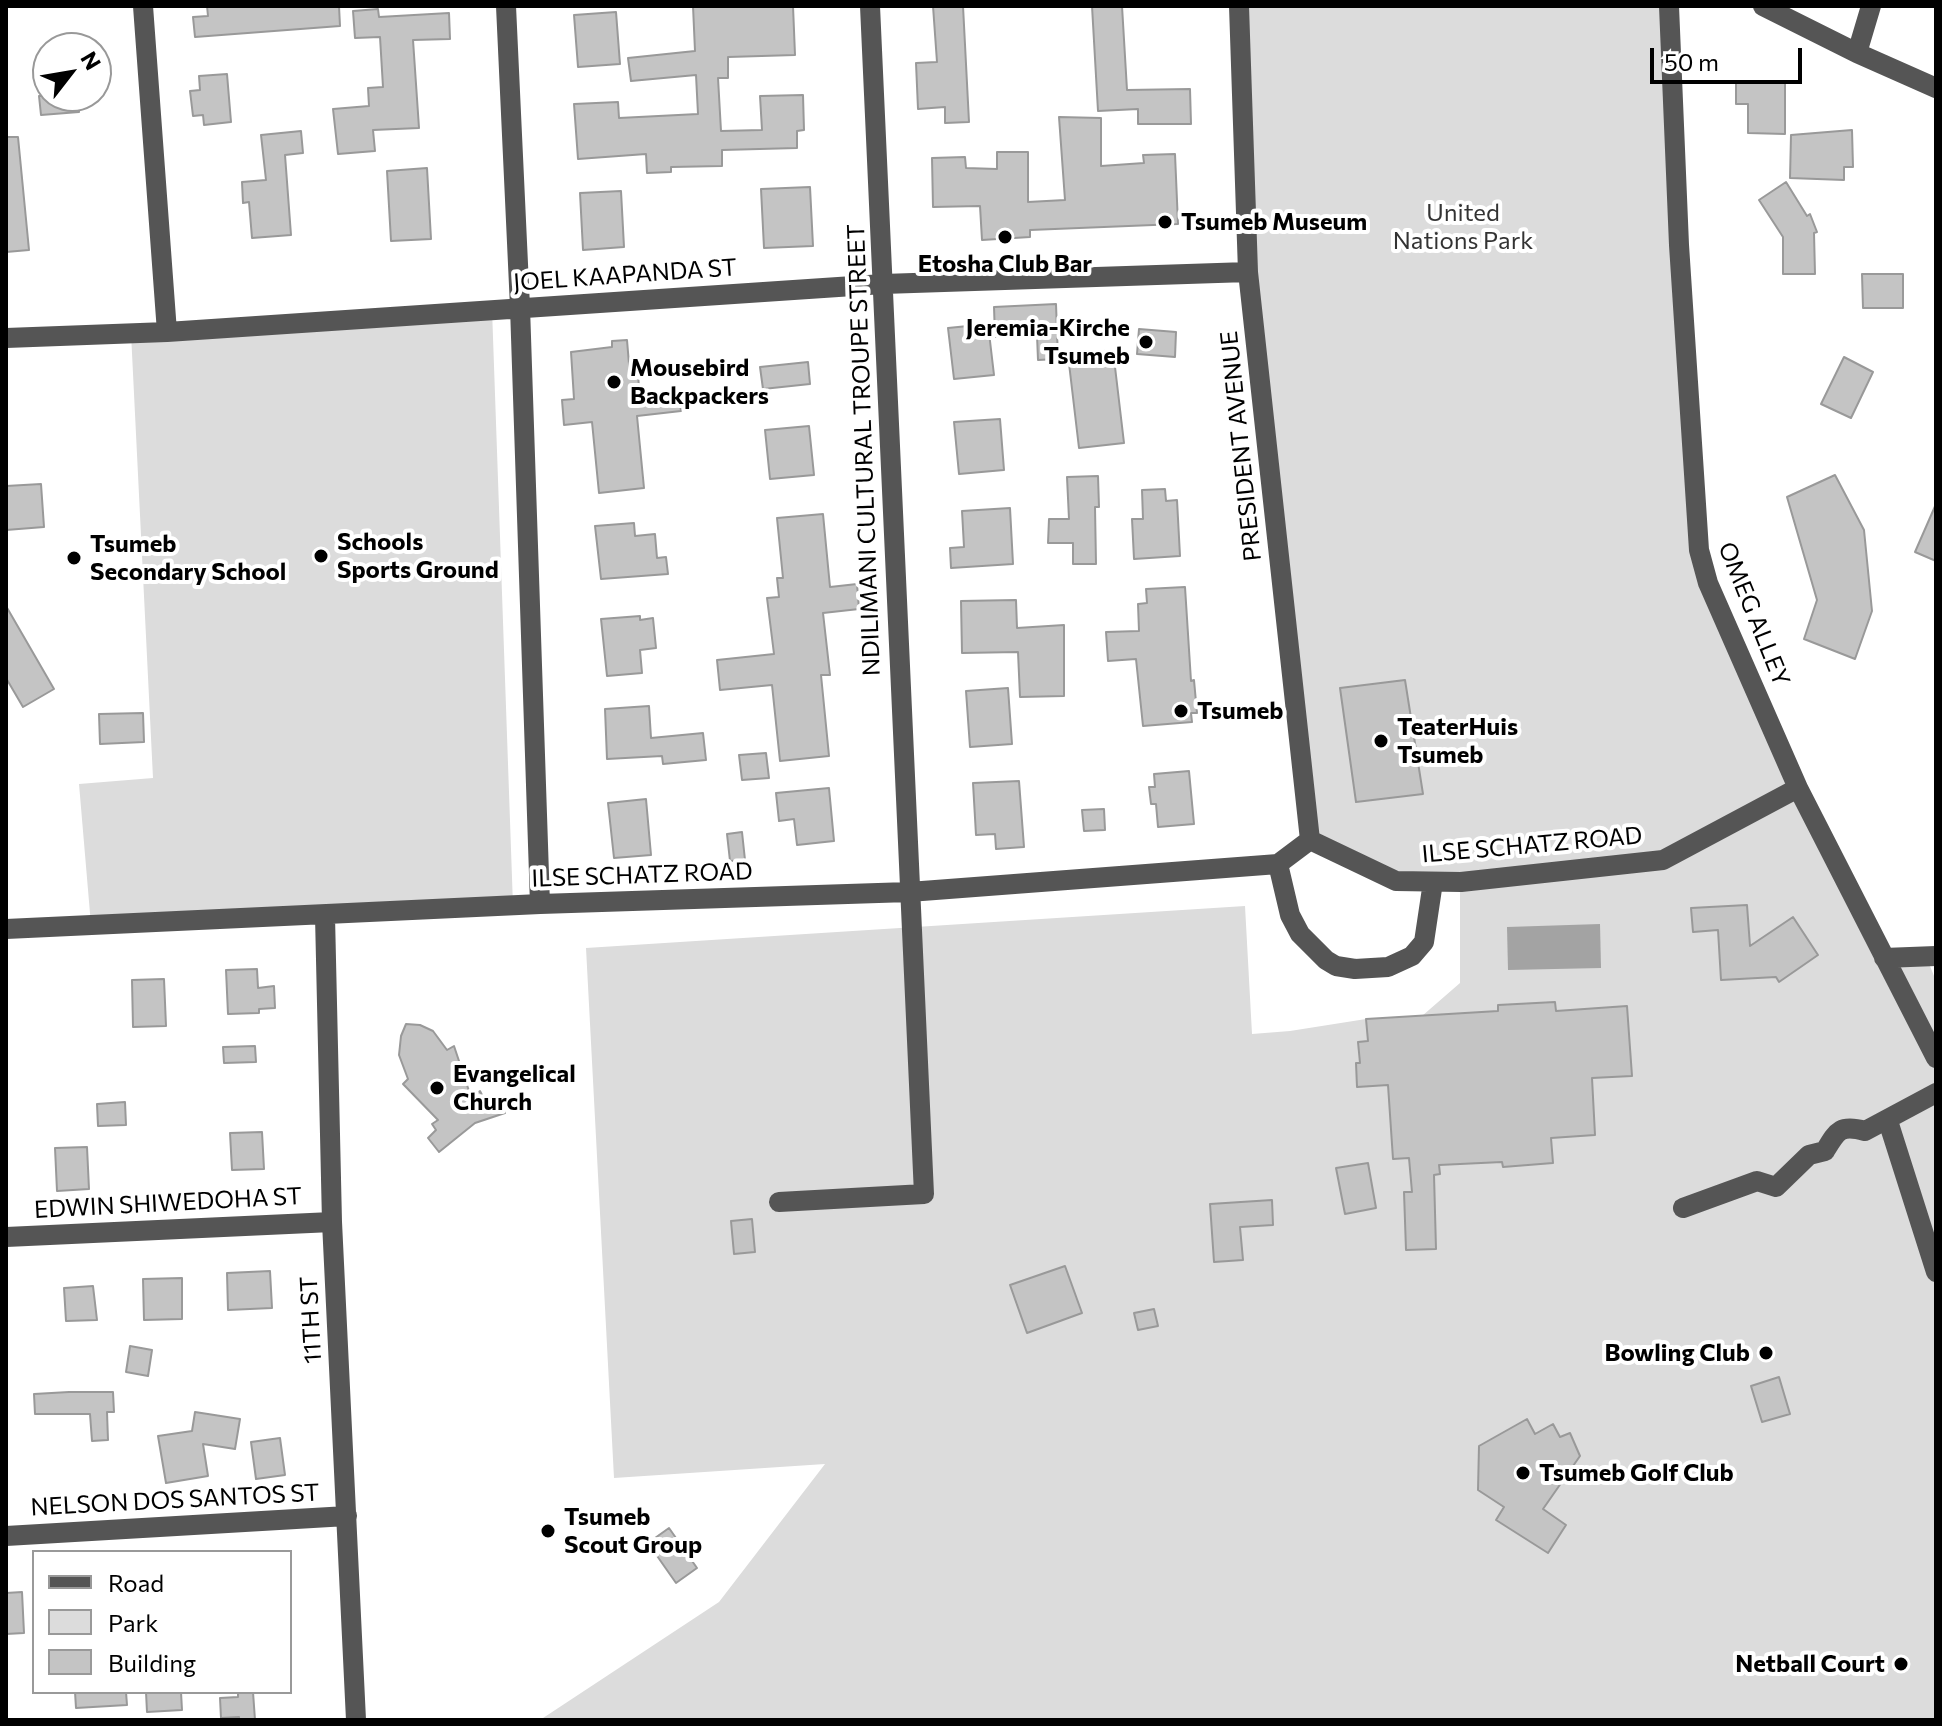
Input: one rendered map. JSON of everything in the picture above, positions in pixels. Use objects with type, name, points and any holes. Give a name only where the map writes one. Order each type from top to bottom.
[{"type":"street","points":[[143,6],[167,332]]},
{"type":"street","points":[[506,6],[520,307],[540,904]]},
{"type":"street","name":"NDILIMANI CULTURAL TROUPE STREET","points":[[779,1202],[924,1194],[870,6]]},
{"type":"street","name":"PRESIDENT AVENUE","points":[[1239,6],[1248,272],[1310,840]]},
{"type":"street","name":"OMEG ALLEY","points":[[1669,6],[1679,245],[1699,550],[1708,583],[1798,788],[1936,1058]]},
{"type":"street","points":[[1763,6],[1936,88]]},
{"type":"street","points":[[1857,53],[1871,6]]},
{"type":"street","name":"JOEL KAAPANDA ST","points":[[6,338],[167,332],[883,284],[1248,272]]},
{"type":"street","name":"ILSE SCHATZ ROAD","points":[[1310,840],[1396,881],[1461,882],[1663,860],[1798,788]]},
{"type":"street","points":[[1310,840],[1278,864],[1290,915],[1300,934],[1336,966],[1355,969],[1388,967],[1412,956],[1424,942],[1433,882]]},
{"type":"street","name":"ILSE SCHATZ ROAD","points":[[6,929],[540,904],[909,892],[1278,864]]},
{"type":"street","name":"11TH ST","points":[[325,916],[332,1222],[356,1720]]},
{"type":"street","points":[[1884,958],[1936,956]]},
{"type":"street","points":[[1683,1208],[1757,1181],[1776,1187],[1809,1155],[1825,1151],[1836,1133],[1843,1128],[1865,1131],[1936,1093]]},
{"type":"street","points":[[1888,1121],[1936,1272]]},
{"type":"street","name":"EDWIN SHIWEDOHA ST","points":[[6,1237],[332,1222]]},
{"type":"street","name":"NELSON DOS SANTOS ST","points":[[6,1536],[347,1516]]},
{"type":"green space","name":"United Nations Park","points":[[1235,6],[1670,6],[1699,550],[1884,958],[1926,956],[1936,981],[1936,1720],[540,1720],[719,1602],[825,1464],[614,1478],[586,948],[1245,906],[1252,1034],[1366,1019],[1422,1016],[1460,983],[1460,882],[1396,881],[1310,840],[1248,272]]},
{"type":"green space","name":"Schools Sports Ground","points":[[492,309],[513,906],[91,925],[79,784],[153,778],[131,333]]},
{"type":"shaded area","points":[[1600,924],[1601,968],[1508,970],[1507,927]]},
{"type":"building","points":[[207,6],[339,6],[340,26],[195,37],[193,17],[208,16]]},
{"type":"building","points":[[693,6],[793,6],[795,55],[728,57],[728,78],[718,78],[721,131],[762,130],[760,96],[803,95],[804,130],[797,131],[797,148],[722,150],[722,166],[671,167],[671,172],[647,173],[646,154],[578,159],[574,104],[618,102],[619,118],[698,114],[696,75],[631,81],[628,58],[695,51]]},
{"type":"building","points":[[933,6],[963,6],[969,122],[945,123],[945,107],[918,109],[916,63],[937,62]]},
{"type":"building","points":[[1092,6],[1122,6],[1127,90],[1190,89],[1191,124],[1138,124],[1138,109],[1098,111]]},
{"type":"building","points":[[378,9],[379,17],[449,13],[450,39],[413,40],[419,128],[373,130],[375,151],[338,154],[333,109],[369,106],[368,88],[383,87],[380,37],[355,38],[353,11]]},
{"type":"building","points":[[616,12],[620,64],[578,67],[574,15]]},
{"type":"building","points":[[227,74],[231,122],[204,125],[203,115],[193,116],[190,91],[200,90],[199,76]]},
{"type":"building","points":[[1736,82],[1785,82],[1785,134],[1748,133],[1748,104],[1736,104]]},
{"type":"building","points":[[41,112],[79,112],[41,115]]},
{"type":"building","points":[[1059,117],[1101,118],[1101,166],[1144,163],[1143,155],[1175,154],[1178,224],[1030,230],[1030,237],[982,240],[980,206],[933,207],[932,158],[965,157],[966,168],[997,169],[997,152],[1028,152],[1028,202],[1065,200]]},
{"type":"building","points":[[1852,130],[1853,167],[1844,167],[1844,180],[1790,178],[1791,135]]},
{"type":"building","points":[[301,131],[303,153],[285,155],[291,235],[252,238],[249,202],[243,203],[242,182],[266,180],[261,135]]},
{"type":"building","points":[[6,137],[18,137],[29,250],[6,252]]},
{"type":"building","points":[[427,168],[431,239],[391,241],[387,171]]},
{"type":"building","points":[[1786,182],[1807,216],[1810,214],[1817,232],[1814,233],[1815,274],[1783,274],[1783,237],[1759,200]]},
{"type":"building","points":[[810,187],[813,246],[764,248],[761,189]]},
{"type":"building","points":[[621,191],[624,247],[583,250],[580,193]]},
{"type":"building","points":[[1862,274],[1903,274],[1903,308],[1863,308]]},
{"type":"building","points":[[1056,304],[1058,359],[1038,360],[1037,335],[995,337],[994,307]]},
{"type":"building","points":[[988,324],[994,375],[954,379],[948,328]]},
{"type":"building","points":[[1139,329],[1176,332],[1175,357],[1137,354]]},
{"type":"building","points":[[627,340],[630,376],[638,375],[640,399],[679,396],[681,411],[637,416],[644,488],[599,493],[592,422],[564,425],[562,400],[574,399],[571,352],[612,347],[612,341]]},
{"type":"building","points":[[1113,350],[1124,443],[1079,448],[1068,355]]},
{"type":"building","points":[[1844,357],[1873,372],[1851,418],[1821,404]]},
{"type":"building","points":[[808,362],[810,384],[763,389],[760,367]]},
{"type":"building","points":[[1000,419],[1004,470],[959,474],[954,422]]},
{"type":"building","points":[[809,426],[814,475],[770,479],[765,430]]},
{"type":"building","points":[[1835,475],[1864,530],[1872,611],[1855,659],[1804,639],[1817,600],[1787,497]]},
{"type":"building","points":[[1098,476],[1096,564],[1073,564],[1073,543],[1048,543],[1049,519],[1069,519],[1067,477]]},
{"type":"building","points":[[41,484],[44,527],[6,530],[6,486]]},
{"type":"building","points":[[1165,489],[1166,501],[1177,500],[1180,556],[1134,559],[1132,519],[1143,519],[1142,490]]},
{"type":"building","points":[[1936,504],[1936,561],[1915,552]]},
{"type":"building","points":[[1010,508],[1013,564],[951,568],[950,548],[964,547],[962,511]]},
{"type":"building","points":[[823,514],[830,587],[857,584],[859,609],[823,613],[830,675],[821,675],[829,756],[780,761],[772,685],[720,690],[717,660],[774,654],[767,598],[779,597],[777,578],[783,578],[777,518]]},
{"type":"building","points":[[634,523],[635,536],[655,534],[657,558],[666,557],[668,574],[601,579],[595,526]]},
{"type":"building","points":[[1185,587],[1191,681],[1194,680],[1197,713],[1191,713],[1192,722],[1143,726],[1136,659],[1108,661],[1106,632],[1139,631],[1138,604],[1147,603],[1146,589]]},
{"type":"building","points":[[1016,600],[1017,628],[1064,625],[1064,696],[1020,697],[1018,652],[962,653],[961,601]]},
{"type":"building","points":[[6,606],[54,689],[23,707],[6,678]]},
{"type":"building","points":[[640,616],[640,620],[653,618],[656,648],[640,650],[642,673],[607,676],[601,619]]},
{"type":"building","name":"TeaterHuis Tsumeb","points":[[1405,680],[1423,794],[1356,802],[1340,688]]},
{"type":"building","points":[[1008,688],[1012,744],[970,747],[966,691]]},
{"type":"building","points":[[649,706],[651,738],[703,733],[706,760],[663,764],[662,756],[607,759],[605,709]]},
{"type":"building","points":[[143,713],[144,742],[100,744],[99,714]]},
{"type":"building","points":[[766,753],[769,778],[742,780],[739,755]]},
{"type":"building","points":[[1189,771],[1194,824],[1158,827],[1156,804],[1151,804],[1149,787],[1155,787],[1154,774]]},
{"type":"building","points":[[1019,781],[1024,847],[996,849],[995,834],[976,835],[973,783]]},
{"type":"building","points":[[829,788],[834,841],[797,845],[794,819],[779,821],[776,793]]},
{"type":"building","points":[[646,799],[651,855],[614,858],[608,803]]},
{"type":"building","points":[[1104,809],[1105,830],[1084,831],[1082,810]]},
{"type":"building","points":[[742,832],[745,860],[730,861],[727,834]]},
{"type":"building","points":[[1747,905],[1750,946],[1793,917],[1818,955],[1779,982],[1776,977],[1721,980],[1718,930],[1693,932],[1691,908]]},
{"type":"building","points":[[257,969],[258,988],[274,986],[275,1008],[259,1009],[259,1013],[228,1014],[226,970]]},
{"type":"building","points":[[164,979],[166,1026],[133,1027],[132,980]]},
{"type":"building","points":[[1555,1002],[1556,1011],[1627,1006],[1632,1076],[1592,1078],[1595,1135],[1551,1138],[1553,1163],[1503,1167],[1502,1162],[1439,1165],[1440,1174],[1434,1175],[1436,1249],[1406,1250],[1404,1192],[1412,1192],[1409,1158],[1393,1159],[1388,1085],[1357,1087],[1356,1063],[1360,1063],[1358,1042],[1368,1041],[1366,1019],[1498,1011],[1498,1005]]},
{"type":"building","name":"Evangelical Church","points":[[406,1024],[420,1025],[433,1031],[447,1050],[454,1046],[471,1097],[480,1091],[484,1099],[499,1096],[505,1113],[475,1123],[439,1152],[428,1138],[436,1130],[432,1124],[438,1120],[403,1084],[408,1079],[399,1055]]},
{"type":"building","points":[[255,1046],[256,1062],[224,1063],[223,1047]]},
{"type":"building","points":[[125,1102],[126,1125],[98,1126],[97,1104]]},
{"type":"building","points":[[262,1132],[264,1169],[232,1170],[230,1133]]},
{"type":"building","points":[[87,1147],[89,1189],[57,1191],[55,1148]]},
{"type":"building","points":[[1368,1163],[1376,1208],[1345,1214],[1336,1168]]},
{"type":"building","points":[[1272,1200],[1273,1225],[1240,1227],[1243,1260],[1214,1262],[1210,1204]]},
{"type":"building","points":[[752,1219],[755,1252],[734,1254],[731,1221]]},
{"type":"building","points":[[1065,1266],[1082,1313],[1027,1333],[1010,1285]]},
{"type":"building","points":[[270,1271],[272,1308],[228,1310],[227,1273]]},
{"type":"building","points":[[182,1278],[182,1319],[144,1320],[143,1279]]},
{"type":"building","points":[[93,1286],[97,1320],[66,1321],[64,1288]]},
{"type":"building","points":[[1154,1309],[1158,1326],[1138,1330],[1134,1313]]},
{"type":"building","points":[[130,1346],[152,1350],[148,1376],[126,1372]]},
{"type":"building","points":[[1779,1377],[1790,1414],[1762,1422],[1751,1386]]},
{"type":"building","points":[[113,1392],[114,1412],[107,1412],[108,1440],[92,1441],[90,1414],[35,1414],[34,1394]]},
{"type":"building","points":[[195,1412],[240,1419],[235,1449],[203,1444],[208,1476],[166,1483],[158,1436],[192,1431]]},
{"type":"building","name":"Tsumeb Golf Club","points":[[1527,1419],[1535,1434],[1553,1424],[1560,1437],[1570,1433],[1580,1456],[1543,1509],[1566,1525],[1548,1553],[1496,1520],[1504,1507],[1478,1490],[1479,1446]]},
{"type":"building","points":[[280,1438],[285,1475],[256,1479],[251,1442]]},
{"type":"building","points":[[669,1528],[697,1568],[676,1583],[648,1543]]},
{"type":"building","points":[[22,1592],[24,1633],[6,1634],[6,1593]]},
{"type":"building","points":[[75,1694],[126,1694],[127,1705],[76,1708]]},
{"type":"building","points":[[146,1694],[181,1694],[182,1710],[147,1712]]},
{"type":"building","points":[[238,1694],[253,1694],[255,1720],[221,1718],[220,1698],[238,1697]]},
{"type":"place","name":"Tsumeb Museum","points":[[1165,222]]},
{"type":"place","name":"Etosha Club Bar","points":[[1005,237]]},
{"type":"place","name":"Jeremia-Kirche Tsumeb","points":[[1146,342]]},
{"type":"place","name":"Mousebird Backpackers","points":[[614,382]]},
{"type":"place","name":"Schools Sports Ground","points":[[321,556]]},
{"type":"place","name":"Tsumeb Secondary School","points":[[74,558]]},
{"type":"place","name":"Tsumeb","points":[[1181,711]]},
{"type":"place","name":"TeaterHuis Tsumeb","points":[[1381,741]]},
{"type":"place","name":"Evangelical Church","points":[[437,1088]]},
{"type":"place","name":"Bowling Club","points":[[1766,1353]]},
{"type":"place","name":"Tsumeb Golf Club","points":[[1523,1473]]},
{"type":"place","name":"Tsumeb Scout Group","points":[[548,1531]]},
{"type":"place","name":"Netball Court","points":[[1901,1664]]}]
